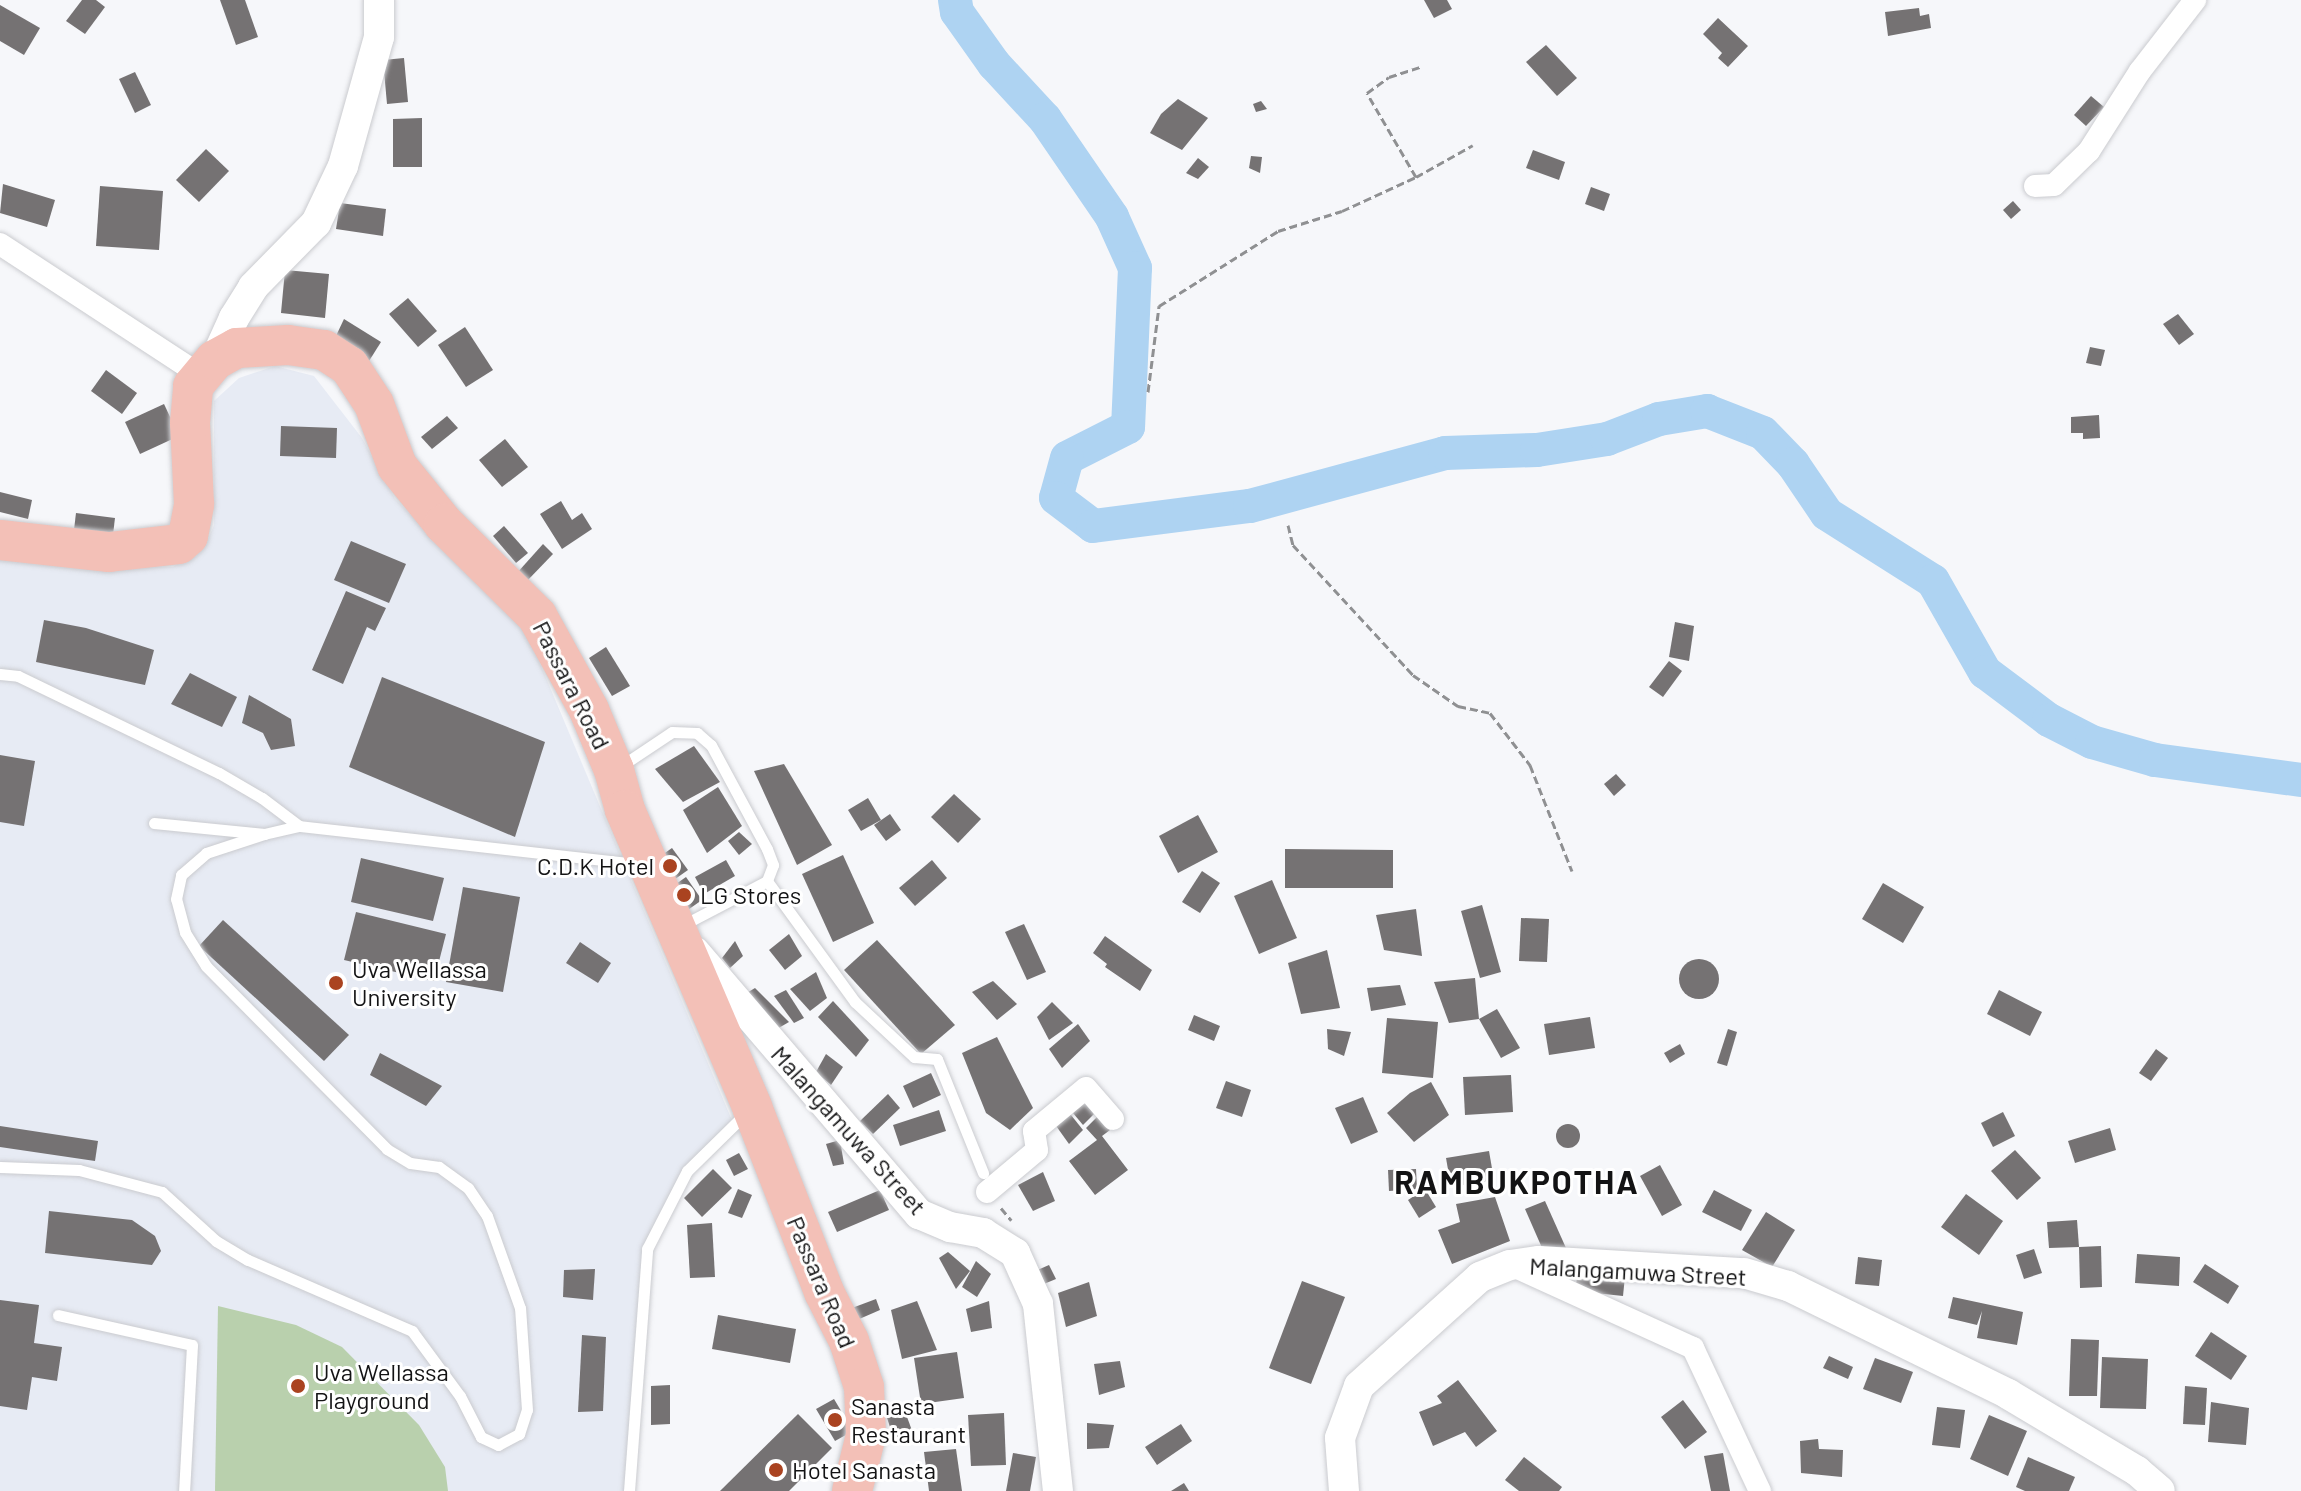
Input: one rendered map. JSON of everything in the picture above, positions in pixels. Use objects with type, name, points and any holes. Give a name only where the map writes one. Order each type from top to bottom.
[{"type":"highway","name":"Passara Road","points":[[209,368],[237,348],[288,345],[324,350],[349,366],[374,404],[397,466],[444,524],[537,616],[589,710],[614,770],[625,810],[752,1107],[824,1292],[849,1341],[864,1387],[866,1435],[852,1491]]},
{"type":"highway","points":[[0,540],[109,552],[179,544],[188,536],[192,523],[195,469],[190,406],[193,386],[209,368]]},
{"type":"street","points":[[0,244],[209,368],[253,287],[316,223],[343,166],[379,37],[379,0]]},
{"type":"street","points":[[2035,186],[2054,185],[2089,151],[2140,71],[2195,0]]},
{"type":"street","name":"Malangamuwa Street","points":[[676,929],[919,1214],[950,1227],[983,1233],[1015,1253],[1038,1304],[1058,1491]]},
{"type":"street","points":[[985,1182],[1037,1150],[1034,1131],[1086,1088],[1113,1119]]},
{"type":"street","name":"Malangamuwa Street","points":[[1344,1491],[1340,1438],[1359,1386],[1480,1277],[1510,1265],[1539,1261],[1744,1273],[1788,1286],[2008,1394],[2137,1471],[2160,1491]]},
{"type":"street","points":[[1510,1265],[1693,1348],[1760,1491]]},
{"type":"lane","points":[[0,674],[18,676],[219,773],[262,798],[299,826]]},
{"type":"lane","points":[[614,770],[672,732],[689,732],[705,738],[767,849],[773,865],[767,881],[676,929]]},
{"type":"lane","points":[[154,823],[264,834]]},
{"type":"lane","points":[[0,1167],[79,1170],[162,1192],[216,1241],[248,1260],[412,1331],[460,1396],[481,1437],[498,1445],[519,1434],[527,1410],[520,1308],[487,1216],[468,1188],[439,1167],[410,1163],[387,1149],[206,966],[185,932],[176,899],[181,875],[206,853],[299,826],[650,865]]},
{"type":"lane","points":[[767,881],[855,1002],[914,1057],[937,1059],[985,1182]]},
{"type":"lane","points":[[629,1491],[647,1249],[687,1171],[752,1107]]},
{"type":"lane","points":[[58,1315],[192,1345],[184,1491]]},
{"type":"path","points":[[1416,177],[1367,93],[1389,77],[1420,67]]},
{"type":"path","points":[[1148,392],[1159,306],[1278,231],[1342,211],[1416,177],[1473,145]]},
{"type":"path","points":[[1288,525],[1293,545],[1413,675],[1458,706],[1490,713],[1530,765],[1572,871]]},
{"type":"shaded area","name":"Uva Wellassa University","points":[[275,366],[314,376],[362,438],[395,499],[525,628],[734,1125],[687,1171],[647,1249],[629,1491],[0,1491],[0,558],[38,565],[173,567],[205,547],[214,525],[214,401],[239,378]]},
{"type":"green space","name":"Uva Wellassa Playground","points":[[218,1306],[296,1325],[342,1347],[419,1425],[445,1467],[448,1491],[215,1491]]},
{"type":"building","points":[[82,0],[96,0],[105,7],[85,34],[66,21]]},
{"type":"building","points":[[220,0],[245,0],[258,37],[236,45]]},
{"type":"building","points":[[1424,0],[1447,0],[1452,9],[1434,18]]},
{"type":"building","points":[[0,5],[40,28],[24,55],[0,41]]},
{"type":"building","points":[[1919,8],[1920,16],[1929,14],[1931,28],[1888,36],[1885,12]]},
{"type":"building","points":[[1718,18],[1748,46],[1728,67],[1718,58],[1722,53],[1703,34]]},
{"type":"building","points":[[1546,45],[1577,78],[1557,96],[1526,62]]},
{"type":"building","points":[[404,58],[408,102],[387,104],[383,60]]},
{"type":"building","points":[[135,72],[151,105],[135,113],[119,79]]},
{"type":"building","points":[[2091,96],[2104,107],[2086,126],[2074,115]]},
{"type":"building","points":[[1178,99],[1208,118],[1182,150],[1150,133],[1161,114]]},
{"type":"building","points":[[1261,101],[1267,109],[1256,112],[1253,104]]},
{"type":"building","points":[[422,118],[422,167],[393,167],[393,119]]},
{"type":"building","points":[[206,149],[229,171],[199,202],[176,180]]},
{"type":"building","points":[[1533,150],[1565,162],[1559,180],[1526,168]]},
{"type":"building","points":[[1251,156],[1262,157],[1260,173],[1249,168]]},
{"type":"building","points":[[1198,158],[1209,167],[1198,179],[1186,173]]},
{"type":"building","points":[[3,184],[55,200],[47,227],[0,213]]},
{"type":"building","points":[[100,186],[163,191],[159,250],[96,246]]},
{"type":"building","points":[[1591,187],[1610,194],[1604,211],[1585,204]]},
{"type":"building","points":[[2013,201],[2021,210],[2011,219],[2003,210]]},
{"type":"building","points":[[340,203],[386,209],[383,236],[336,229]]},
{"type":"building","points":[[285,270],[329,274],[325,318],[281,313]]},
{"type":"building","points":[[408,298],[437,331],[418,347],[389,314]]},
{"type":"building","points":[[2178,314],[2194,334],[2179,345],[2163,324]]},
{"type":"building","points":[[344,319],[381,342],[369,361],[335,338]]},
{"type":"building","points":[[465,327],[493,370],[466,387],[438,345]]},
{"type":"building","points":[[2090,347],[2105,350],[2101,366],[2086,363]]},
{"type":"building","points":[[106,370],[137,393],[122,414],[91,391]]},
{"type":"building","points":[[164,404],[179,436],[140,454],[125,422]]},
{"type":"building","points":[[2099,415],[2100,438],[2083,439],[2083,433],[2071,433],[2071,417]]},
{"type":"building","points":[[447,416],[458,428],[432,449],[421,437]]},
{"type":"building","points":[[281,426],[337,428],[336,458],[280,456]]},
{"type":"building","points":[[505,439],[528,467],[502,487],[479,460]]},
{"type":"building","points":[[0,492],[32,500],[28,519],[0,512]]},
{"type":"building","points":[[561,501],[572,520],[582,513],[592,529],[562,549],[540,514]]},
{"type":"building","points":[[76,513],[115,518],[112,543],[73,538]]},
{"type":"building","points":[[504,526],[528,553],[516,563],[493,536]]},
{"type":"building","points":[[351,541],[406,564],[389,603],[334,580]]},
{"type":"building","points":[[543,544],[553,554],[526,582],[517,573]]},
{"type":"building","points":[[346,591],[386,608],[375,631],[367,627],[343,684],[312,670]]},
{"type":"building","points":[[44,620],[86,628],[154,650],[145,685],[36,662]]},
{"type":"building","points":[[1675,622],[1694,626],[1689,661],[1669,657]]},
{"type":"building","points":[[606,647],[630,686],[612,696],[589,658]]},
{"type":"building","points":[[1669,661],[1682,671],[1663,697],[1649,687]]},
{"type":"building","points":[[190,673],[237,697],[222,727],[171,704]]},
{"type":"building","points":[[382,677],[545,742],[515,837],[349,767]]},
{"type":"building","points":[[249,695],[291,719],[295,746],[271,750],[263,733],[242,723]]},
{"type":"building","points":[[694,746],[720,782],[683,802],[655,769]]},
{"type":"building","points":[[0,755],[35,761],[24,826],[0,822]]},
{"type":"building","points":[[784,764],[832,845],[797,865],[754,771]]},
{"type":"building","points":[[1616,774],[1626,785],[1614,796],[1604,784]]},
{"type":"building","points":[[718,787],[742,826],[707,853],[683,810]]},
{"type":"building","points":[[954,794],[981,819],[958,843],[931,817]]},
{"type":"building","points":[[868,798],[881,820],[861,831],[848,810]]},
{"type":"building","points":[[890,814],[901,830],[886,841],[874,825]]},
{"type":"building","points":[[1198,815],[1218,852],[1178,873],[1159,836]]},
{"type":"building","points":[[739,832],[752,844],[739,855],[728,841]]},
{"type":"building","name":"C.D.K Hotel","points":[[672,848],[688,870],[668,884],[652,862]]},
{"type":"building","points":[[1285,849],[1393,850],[1393,888],[1285,888]]},
{"type":"building","points":[[843,855],[874,923],[833,942],[802,874]]},
{"type":"building","points":[[361,858],[444,878],[433,921],[351,902]]},
{"type":"building","points":[[726,860],[735,876],[704,894],[695,877]]},
{"type":"building","points":[[932,860],[947,878],[915,906],[899,888]]},
{"type":"building","points":[[1202,871],[1220,883],[1200,913],[1182,902]]},
{"type":"building","name":"LG Stores","points":[[686,877],[702,900],[682,914],[666,891]]},
{"type":"building","points":[[1272,880],[1297,938],[1259,954],[1234,896]]},
{"type":"building","points":[[1883,883],[1924,907],[1903,943],[1862,919]]},
{"type":"building","points":[[463,887],[520,897],[503,992],[446,982]]},
{"type":"building","points":[[1482,905],[1501,972],[1480,978],[1461,911]]},
{"type":"building","points":[[1416,909],[1422,956],[1384,950],[1376,915]]},
{"type":"building","points":[[356,912],[446,934],[434,981],[344,960]]},
{"type":"building","points":[[1521,918],[1549,919],[1547,962],[1519,961]]},
{"type":"building","points":[[223,920],[349,1035],[324,1061],[199,946]]},
{"type":"building","points":[[1024,924],[1046,972],[1027,980],[1005,932]]},
{"type":"building","points":[[789,934],[802,956],[785,970],[769,950]]},
{"type":"building","points":[[1105,936],[1152,970],[1140,991],[1105,967],[1107,964],[1093,953]]},
{"type":"building","points":[[877,940],[955,1025],[921,1054],[844,970]]},
{"type":"building","points":[[735,941],[743,956],[730,968],[722,958]]},
{"type":"building","points":[[580,942],[611,963],[598,983],[566,963]]},
{"type":"building","points":[[1327,950],[1340,1008],[1301,1014],[1288,963]]},
{"type":"building","points":[[1699,959],[1713,965],[1719,979],[1713,993],[1699,999],[1685,993],[1679,979],[1685,965]]},
{"type":"building","points":[[816,972],[827,998],[810,1011],[790,989]]},
{"type":"building","points":[[1475,978],[1479,1019],[1449,1023],[1434,982]]},
{"type":"building","points":[[993,981],[1017,1004],[997,1020],[972,992]]},
{"type":"building","points":[[1400,985],[1406,1005],[1371,1011],[1367,988]]},
{"type":"building","points":[[755,988],[789,1022],[770,1033],[740,997]]},
{"type":"building","points":[[786,990],[804,1018],[794,1023],[774,996]]},
{"type":"building","points":[[1999,990],[2042,1012],[2030,1036],[1987,1014]]},
{"type":"building","points":[[833,1001],[869,1040],[856,1057],[818,1017]]},
{"type":"building","points":[[1052,1002],[1073,1023],[1049,1040],[1037,1017]]},
{"type":"building","points":[[1497,1009],[1520,1048],[1501,1058],[1479,1019]]},
{"type":"building","points":[[1194,1015],[1220,1026],[1214,1041],[1188,1030]]},
{"type":"building","points":[[1590,1017],[1595,1048],[1549,1055],[1544,1024]]},
{"type":"building","points":[[1387,1018],[1438,1022],[1433,1078],[1382,1073]]},
{"type":"building","points":[[1078,1024],[1090,1041],[1062,1068],[1049,1049]]},
{"type":"building","points":[[1327,1029],[1351,1032],[1344,1056],[1328,1049]]},
{"type":"building","points":[[1728,1029],[1737,1032],[1727,1066],[1717,1063]]},
{"type":"building","points":[[997,1037],[1033,1108],[1010,1130],[986,1113],[962,1053]]},
{"type":"building","points":[[1680,1044],[1685,1054],[1670,1063],[1664,1053]]},
{"type":"building","points":[[2156,1049],[2168,1058],[2151,1081],[2139,1073]]},
{"type":"building","points":[[380,1053],[442,1086],[426,1106],[370,1075]]},
{"type":"building","points":[[826,1054],[843,1067],[831,1085],[816,1072]]},
{"type":"building","points":[[931,1073],[941,1095],[913,1108],[903,1086]]},
{"type":"building","points":[[1511,1075],[1513,1112],[1465,1115],[1463,1077]]},
{"type":"building","points":[[1226,1081],[1251,1090],[1242,1117],[1216,1108]]},
{"type":"building","points":[[1431,1082],[1449,1115],[1414,1142],[1387,1113],[1410,1093]]},
{"type":"building","points":[[888,1094],[900,1108],[873,1134],[860,1121]]},
{"type":"building","points":[[1080,1094],[1094,1114],[1083,1125],[1068,1107]]},
{"type":"building","points":[[1363,1097],[1378,1132],[1351,1144],[1335,1108]]},
{"type":"building","points":[[939,1110],[946,1131],[900,1146],[893,1125]]},
{"type":"building","points":[[1067,1110],[1083,1130],[1069,1144],[1054,1123]]},
{"type":"building","points":[[2003,1112],[2015,1136],[1993,1147],[1981,1123]]},
{"type":"building","points":[[1099,1115],[1110,1130],[1102,1136],[1128,1170],[1095,1195],[1069,1161],[1097,1140],[1086,1128]]},
{"type":"building","points":[[1568,1124],[1577,1127],[1580,1136],[1577,1145],[1568,1148],[1559,1145],[1556,1136],[1559,1127]]},
{"type":"building","points":[[0,1126],[98,1141],[95,1161],[0,1147]]},
{"type":"building","points":[[2110,1128],[2116,1150],[2075,1163],[2068,1141]]},
{"type":"building","points":[[840,1140],[844,1164],[833,1166],[826,1144]]},
{"type":"building","points":[[2015,1150],[2041,1178],[2017,1200],[1991,1171]]},
{"type":"building","points":[[1489,1151],[1494,1180],[1451,1187],[1446,1158]]},
{"type":"building","points":[[739,1153],[748,1169],[734,1176],[726,1160]]},
{"type":"building","points":[[1660,1165],[1682,1205],[1662,1216],[1640,1176]]},
{"type":"building","points":[[713,1169],[732,1188],[702,1217],[684,1198]]},
{"type":"building","points":[[1416,1169],[1417,1189],[1389,1191],[1388,1170]]},
{"type":"building","points":[[1043,1172],[1055,1201],[1033,1211],[1018,1185]]},
{"type":"building","points":[[738,1189],[752,1195],[742,1218],[728,1213]]},
{"type":"building","points":[[1425,1189],[1436,1207],[1419,1218],[1408,1200]]},
{"type":"building","points":[[880,1190],[889,1210],[837,1232],[828,1212]]},
{"type":"building","points":[[1714,1190],[1752,1210],[1741,1231],[1702,1212]]},
{"type":"building","points":[[1966,1194],[2003,1221],[1979,1255],[1941,1227]]},
{"type":"building","points":[[1495,1197],[1510,1241],[1452,1264],[1438,1230],[1460,1222],[1456,1204]]},
{"type":"building","points":[[1545,1201],[1566,1248],[1546,1257],[1525,1209]]},
{"type":"building","points":[[49,1211],[132,1220],[155,1236],[161,1251],[152,1265],[45,1253]]},
{"type":"building","points":[[1766,1212],[1795,1230],[1772,1267],[1742,1250]]},
{"type":"building","points":[[2077,1220],[2079,1247],[2049,1248],[2047,1222]]},
{"type":"building","points":[[712,1223],[715,1277],[690,1278],[687,1225]]},
{"type":"building","points":[[2101,1246],[2102,1287],[2080,1288],[2079,1247]]},
{"type":"building","points":[[2034,1249],[2042,1273],[2024,1279],[2016,1255]]},
{"type":"building","points":[[948,1252],[970,1271],[956,1289],[939,1258]]},
{"type":"building","points":[[2137,1254],[2180,1257],[2179,1286],[2135,1283]]},
{"type":"building","points":[[1858,1257],[1882,1260],[1879,1286],[1855,1284]]},
{"type":"building","points":[[976,1261],[991,1274],[977,1297],[962,1287]]},
{"type":"building","points":[[2205,1264],[2239,1286],[2228,1304],[2193,1282]]},
{"type":"building","points":[[1049,1265],[1056,1279],[1039,1286],[1033,1272]]},
{"type":"building","points":[[595,1269],[593,1300],[563,1297],[564,1270]]},
{"type":"building","points":[[1578,1271],[1625,1276],[1623,1296],[1575,1291]]},
{"type":"building","points":[[1302,1281],[1345,1297],[1311,1384],[1269,1368]]},
{"type":"building","points":[[1089,1282],[1097,1316],[1066,1327],[1058,1293]]},
{"type":"building","points":[[1953,1297],[2023,1312],[2017,1345],[1977,1338],[1982,1311],[1977,1325],[1948,1318]]},
{"type":"building","points":[[876,1299],[880,1310],[857,1320],[852,1308]]},
{"type":"building","points":[[0,1300],[39,1305],[34,1343],[62,1347],[57,1381],[32,1377],[27,1410],[0,1406]]},
{"type":"building","points":[[917,1301],[937,1350],[902,1359],[891,1310]]},
{"type":"building","points":[[989,1301],[992,1328],[971,1332],[966,1309]]},
{"type":"building","points":[[718,1315],[796,1329],[790,1363],[712,1349]]},
{"type":"building","points":[[2211,1332],[2247,1356],[2231,1380],[2195,1356]]},
{"type":"building","points":[[582,1335],[606,1337],[603,1411],[578,1412]]},
{"type":"building","points":[[2071,1339],[2099,1340],[2097,1396],[2069,1396]]},
{"type":"building","points":[[957,1352],[964,1398],[921,1404],[914,1358]]},
{"type":"building","points":[[1829,1356],[1853,1367],[1848,1379],[1823,1368]]},
{"type":"building","points":[[2102,1357],[2148,1359],[2146,1409],[2100,1408]]},
{"type":"building","points":[[1875,1358],[1913,1372],[1901,1403],[1863,1389]]},
{"type":"building","points":[[1120,1361],[1125,1387],[1099,1395],[1094,1364]]},
{"type":"building","points":[[1458,1380],[1497,1431],[1476,1447],[1465,1432],[1433,1446],[1419,1412],[1442,1403],[1437,1396]]},
{"type":"building","points":[[670,1385],[670,1424],[651,1425],[651,1386]]},
{"type":"building","points":[[2185,1386],[2207,1388],[2205,1425],[2183,1424]]},
{"type":"building","name":"Sanasta Restaurant","points":[[834,1399],[853,1431],[835,1441],[816,1409]]},
{"type":"building","points":[[1683,1400],[1707,1432],[1685,1449],[1661,1417]]},
{"type":"building","points":[[2211,1402],[2249,1408],[2246,1445],[2208,1442]]},
{"type":"building","points":[[903,1406],[914,1436],[895,1442],[885,1412]]},
{"type":"building","points":[[1937,1407],[1965,1410],[1960,1448],[1932,1445]]},
{"type":"building","points":[[1004,1413],[1006,1465],[971,1466],[968,1415]]},
{"type":"building","name":"Hotel Sanasta","points":[[798,1414],[832,1448],[789,1491],[720,1491]]},
{"type":"building","points":[[1989,1415],[2027,1431],[2008,1476],[1970,1459]]},
{"type":"building","points":[[1087,1423],[1114,1425],[1109,1448],[1087,1449]]},
{"type":"building","points":[[1181,1424],[1192,1441],[1157,1465],[1145,1447]]},
{"type":"building","points":[[1818,1439],[1819,1449],[1843,1450],[1842,1477],[1801,1473],[1800,1441]]},
{"type":"building","points":[[956,1449],[962,1491],[929,1491],[924,1452]]},
{"type":"building","points":[[1013,1453],[1036,1457],[1030,1491],[1006,1491]]},
{"type":"building","points":[[1723,1453],[1730,1491],[1711,1491],[1704,1456]]},
{"type":"building","points":[[1524,1457],[1562,1487],[1559,1491],[1519,1491],[1505,1480]]},
{"type":"building","points":[[2028,1457],[2075,1477],[2069,1491],[2025,1491],[2016,1487]]},
{"type":"building","points":[[1184,1483],[1189,1491],[1171,1491]]},
{"type":"waterway","points":[[955,0],[957,12],[994,64],[1045,119],[1112,217],[1135,268],[1128,427],[1067,458],[1056,498],[1093,526],[1250,506],[1445,453],[1537,450],[1607,439],[1659,419],[1707,411],[1763,433],[1793,464],[1827,514],[1933,581],[1985,672],[2049,720],[2092,742],[2155,760],[2301,780]]},
{"type":"place","name":"C.D.K Hotel","points":[[670,866]]},
{"type":"place","name":"LG Stores","points":[[684,895]]},
{"type":"place","name":"Uva Wellassa University","points":[[336,983]]},
{"type":"place","name":"Uva Wellassa Playground","points":[[298,1386]]},
{"type":"place","name":"Sanasta Restaurant","points":[[835,1420]]},
{"type":"place","name":"Hotel Sanasta","points":[[776,1470]]},
{"type":"district","name":"RAMBUKPOTHA","points":[[1517,1181]]}]
